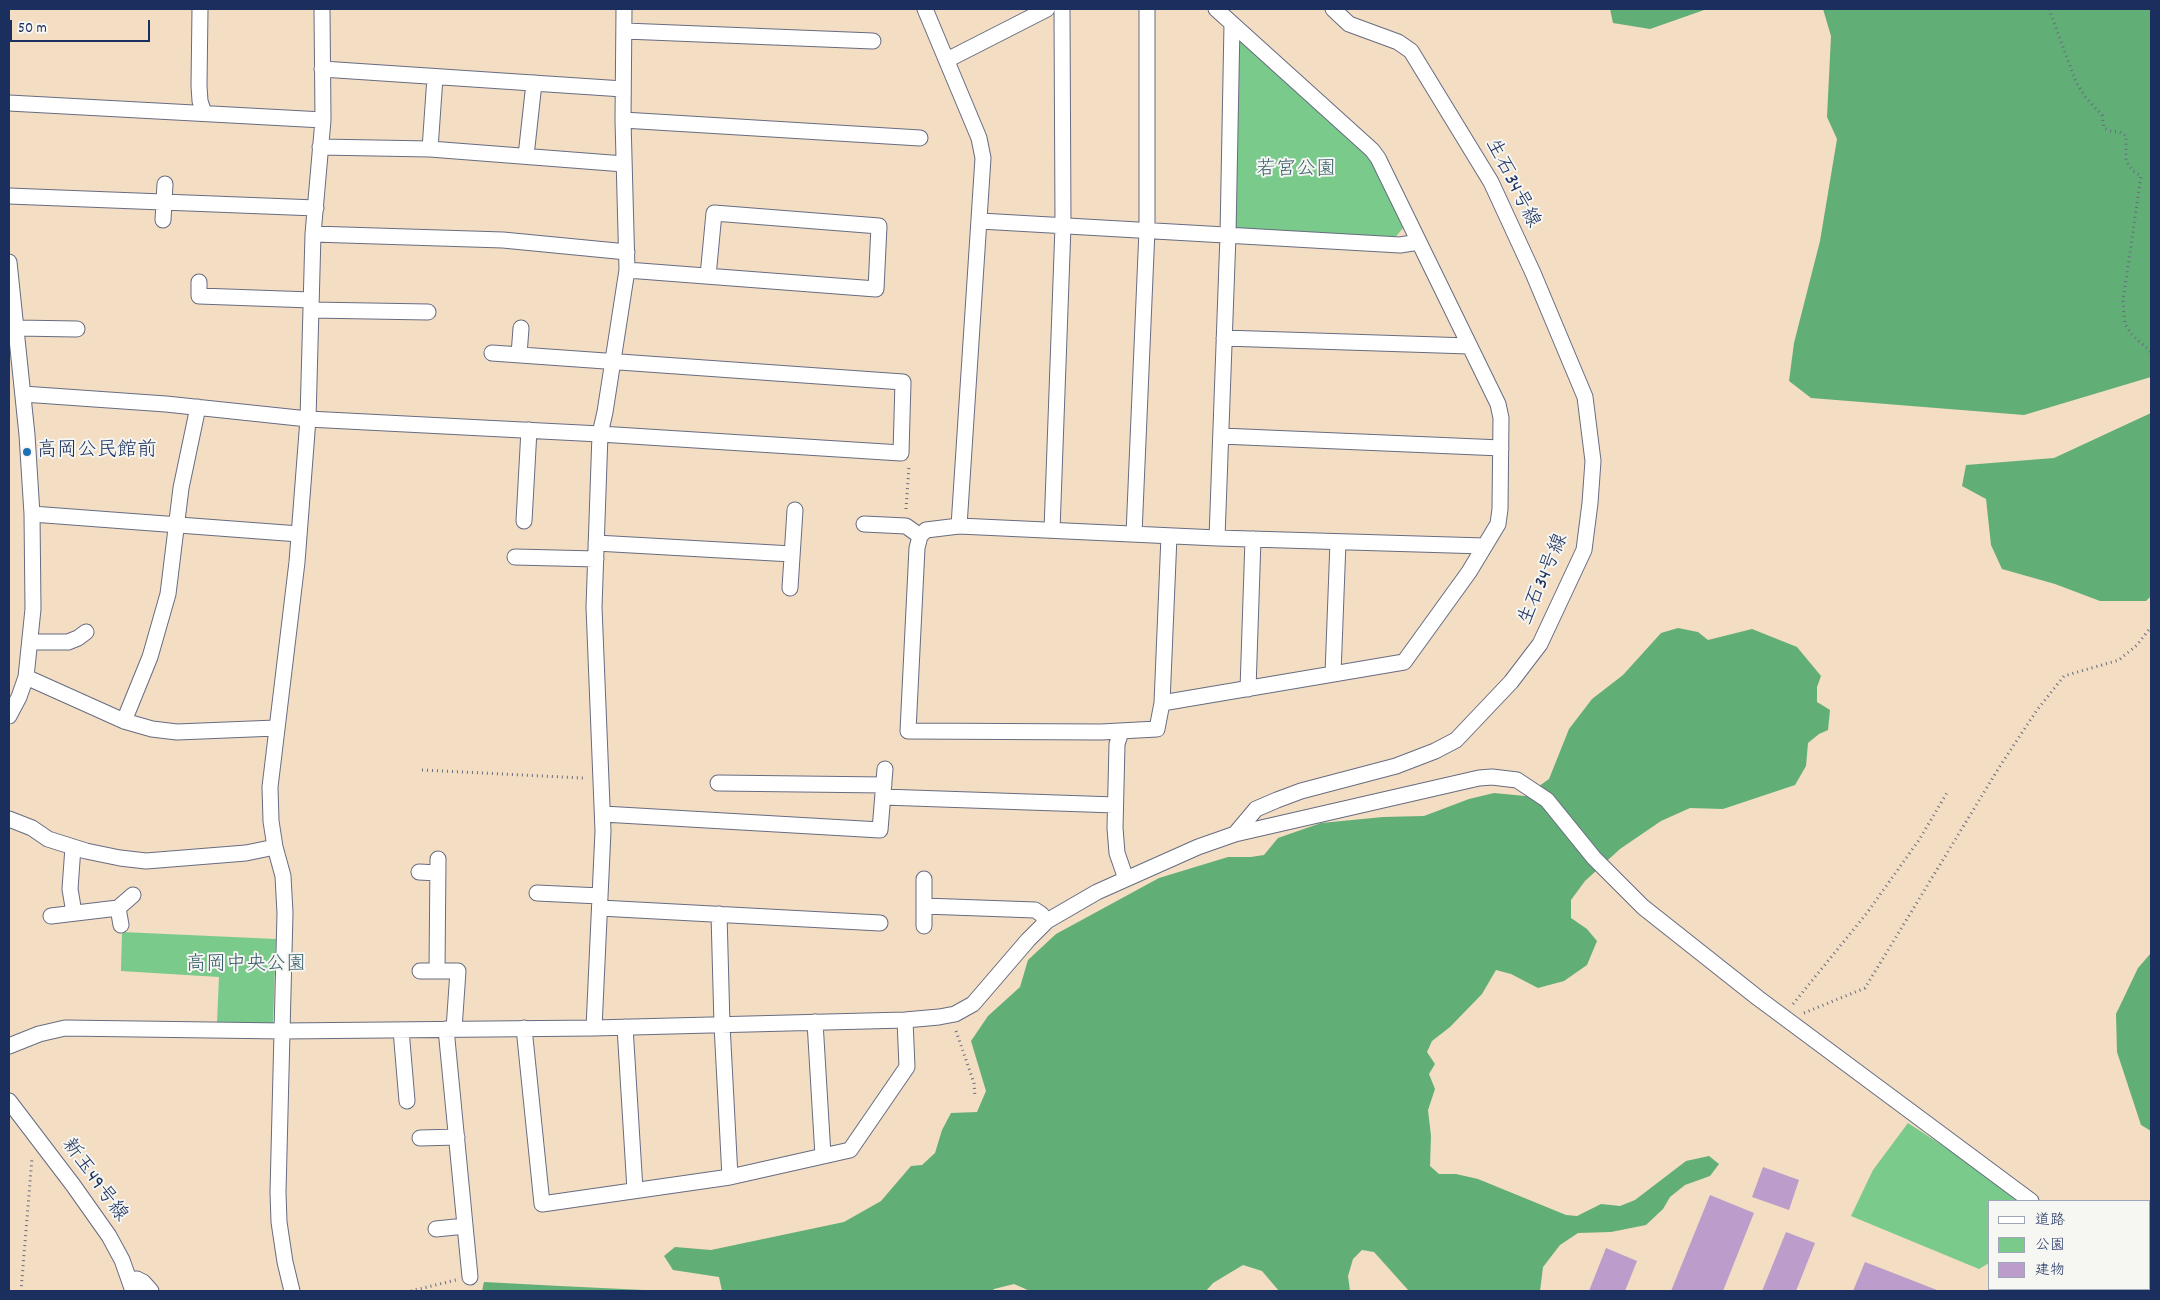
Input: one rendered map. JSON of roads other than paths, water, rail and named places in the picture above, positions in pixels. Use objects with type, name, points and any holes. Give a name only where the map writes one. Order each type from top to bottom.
[{"type":"street","points":[[200,9],[199,86],[200,100],[204,113]]},
{"type":"street","points":[[292,1291],[279,1222],[278,1192],[285,914],[283,876],[275,847],[271,820],[270,787],[299,534],[308,419],[313,234],[323,120],[322,9]]},
{"type":"street","points":[[594,1028],[602,814],[594,607],[600,434],[614,361],[627,270],[623,120],[624,9]]},
{"type":"street","points":[[925,9],[979,138],[983,158],[959,526]]},
{"type":"street","points":[[947,60],[1047,9]]},
{"type":"street","points":[[1052,530],[1063,226],[1062,9]]},
{"type":"street","points":[[1134,534],[1147,230],[1147,9]]},
{"type":"street","points":[[1162,703],[1404,662],[1469,572],[1498,524],[1500,509],[1501,418],[1498,404],[1372,150],[1216,9]]},
{"type":"street","name":"生石34号線","points":[[1235,834],[1256,809],[1270,803],[1300,791],[1396,766],[1456,740],[1511,682],[1540,644],[1584,550],[1590,503],[1592,461],[1585,397],[1533,273],[1491,182],[1411,52],[1398,42],[1349,24],[1333,9]]},
{"type":"street","points":[[1217,538],[1228,235],[1232,24]]},
{"type":"street","points":[[625,30],[873,41]]},
{"type":"street","points":[[322,69],[624,89]]},
{"type":"street","points":[[430,149],[436,77]]},
{"type":"street","points":[[526,156],[534,83]]},
{"type":"street","points":[[9,103],[323,120]]},
{"type":"street","points":[[623,120],[920,138]]},
{"type":"street","points":[[320,146],[430,149],[624,164]]},
{"type":"street","points":[[163,220],[165,184]]},
{"type":"street","points":[[9,196],[316,208]]},
{"type":"street","points":[[627,270],[876,289],[879,226],[714,213],[708,276]]},
{"type":"street","points":[[980,221],[1400,246],[1419,242]]},
{"type":"street","points":[[313,234],[502,240],[627,252]]},
{"type":"street","points":[[9,262],[16,328],[17,385],[32,514],[34,609],[26,677],[19,697],[9,716]]},
{"type":"street","points":[[199,282],[199,296],[428,312]]},
{"type":"street","points":[[16,328],[78,329]]},
{"type":"street","points":[[519,355],[521,328]]},
{"type":"street","points":[[1224,338],[1469,346]]},
{"type":"street","points":[[17,385],[308,419],[600,434],[901,453],[903,382],[492,353]]},
{"type":"street","points":[[124,721],[159,630],[168,594],[178,525],[181,488],[198,407]]},
{"type":"street","points":[[524,521],[529,430]]},
{"type":"street","points":[[1221,436],[1501,448]]},
{"type":"street","points":[[790,588],[795,510]]},
{"type":"street","points":[[32,514],[299,534]]},
{"type":"street","points":[[864,524],[906,526],[920,536]]},
{"type":"street","points":[[1169,536],[1162,703],[1158,729],[1121,732],[908,732],[917,548],[920,536],[926,530],[959,526],[1217,538],[1484,546]]},
{"type":"street","points":[[1248,689],[1253,539]]},
{"type":"street","points":[[1333,674],[1338,542]]},
{"type":"street","points":[[596,543],[792,554]]},
{"type":"street","points":[[515,557],[596,559]]},
{"type":"street","points":[[30,642],[68,642],[86,632]]},
{"type":"street","points":[[26,677],[124,721],[152,729],[177,732],[276,728]]},
{"type":"street","points":[[1121,732],[1117,744],[1115,805],[1117,853],[1126,879]]},
{"type":"street","points":[[602,814],[880,830],[885,769]]},
{"type":"street","points":[[9,1046],[39,1034],[65,1028],[283,1031],[594,1028],[905,1020],[955,1014],[973,1004],[1028,940],[1047,921],[1097,892],[1198,847],[1235,834],[1479,778],[1517,780],[1547,800],[1594,858],[1643,907],[1785,1018],[2030,1200]]},
{"type":"street","points":[[718,783],[1115,805]]},
{"type":"street","points":[[9,819],[32,828],[48,839],[73,847],[120,858],[146,861],[246,853],[275,847]]},
{"type":"street","points":[[73,847],[70,889],[74,913]]},
{"type":"street","points":[[419,872],[438,866],[437,971]]},
{"type":"street","points":[[924,879],[924,926]]},
{"type":"street","points":[[537,893],[600,902],[719,914],[880,922]]},
{"type":"street","points":[[51,916],[118,908],[133,895]]},
{"type":"street","points":[[924,906],[1034,910],[1047,921]]},
{"type":"street","points":[[118,908],[121,925]]},
{"type":"street","points":[[719,914],[722,1025],[730,1176]]},
{"type":"street","points":[[420,971],[458,971],[450,1029],[457,1137],[470,1277]]},
{"type":"street","points":[[524,1028],[542,1204],[730,1176],[850,1150],[907,1067],[905,1020]]},
{"type":"street","points":[[815,1022],[823,1156]]},
{"type":"street","points":[[625,1027],[636,1190]]},
{"type":"street","points":[[401,1030],[406,1101]]},
{"type":"street","name":"新玉49号線","points":[[9,1101],[109,1236],[122,1260],[131,1286]]},
{"type":"street","points":[[420,1138],[457,1137]]},
{"type":"street","points":[[436,1229],[465,1226]]},
{"type":"street","points":[[131,1286],[137,1279],[143,1282],[151,1291]]},
{"type":"place","name":"高岡公民館前","points":[[27,452]]},
{"type":"park label","name":"若宮公園","points":[[1296,171]]},
{"type":"park label","name":"高岡中央公園","points":[[246,966]]}]
